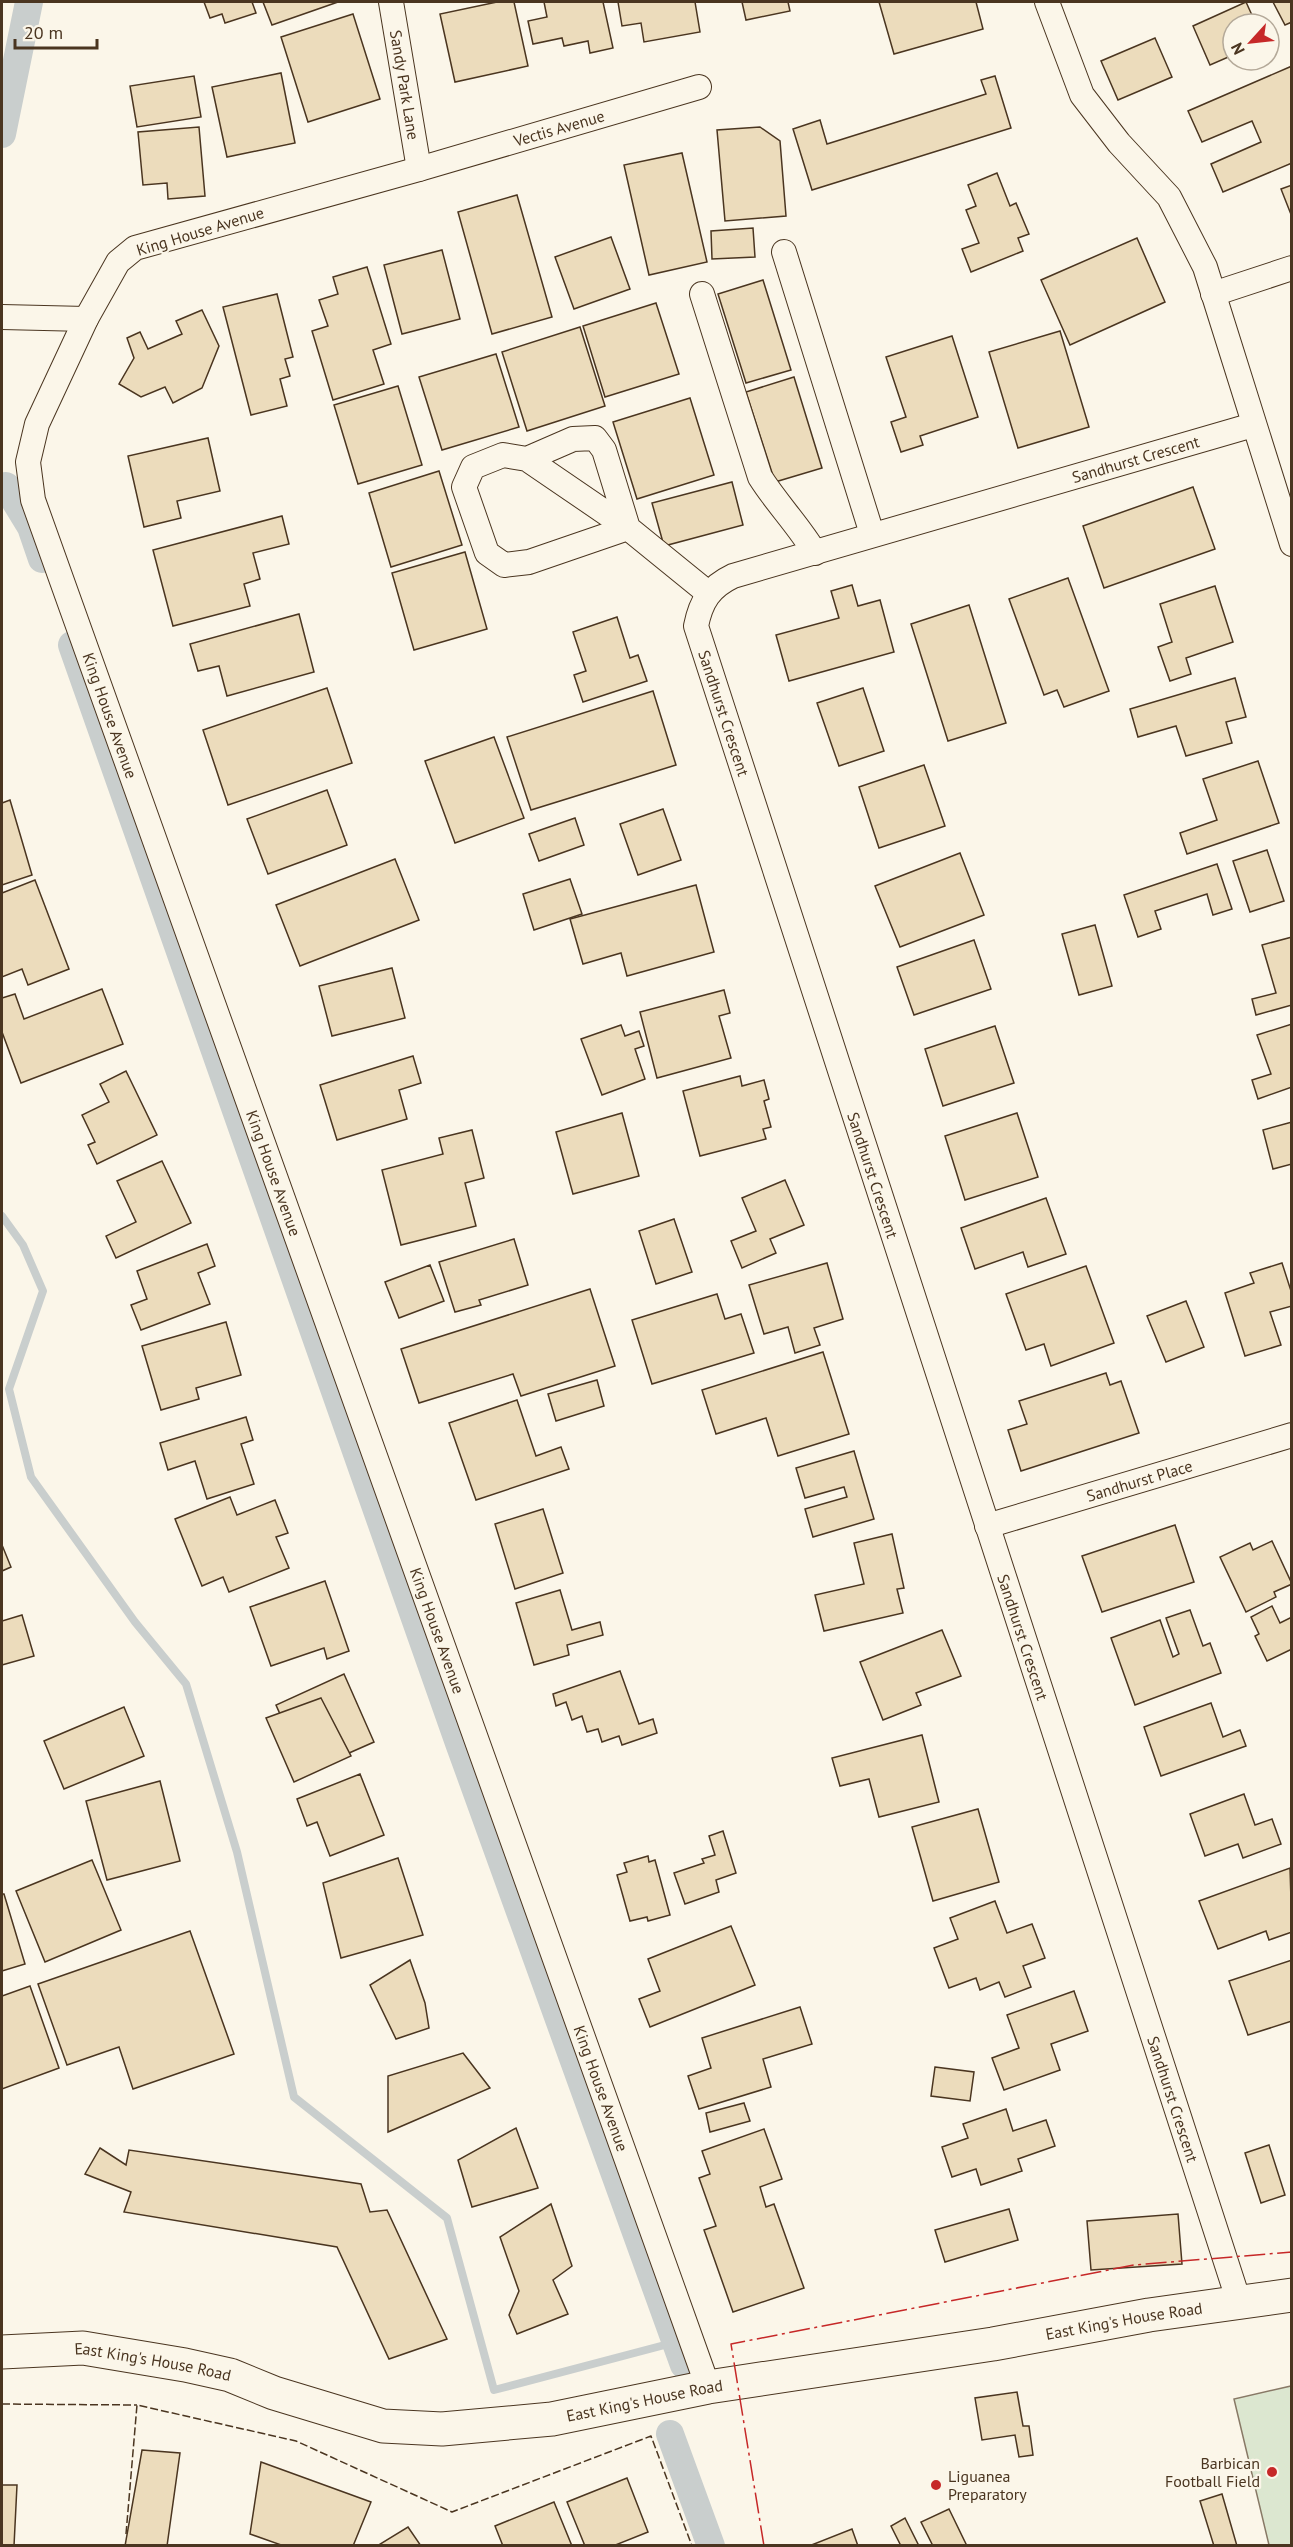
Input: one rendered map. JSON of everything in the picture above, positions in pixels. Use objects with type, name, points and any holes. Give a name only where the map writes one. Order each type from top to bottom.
[{"type":"main road","name":"East King's House Road","points":[[2,2352],[83,2348],[184,2365],[230,2375],[274,2393],[383,2426],[442,2429],[552,2419],[708,2387],[993,2344],[1149,2315],[1292,2295]]},
{"type":"street","name":"Sandy Park Lane","points":[[391,2],[419,169]]},
{"type":"street","points":[[1047,2],[1082,95],[1119,143],[1169,197],[1205,267],[1292,544]]},
{"type":"street","name":"Vectis Avenue","points":[[419,169],[699,87]]},
{"type":"street","name":"King House Avenue","points":[[419,169],[135,248],[118,262],[86,319],[37,424],[28,462],[33,500],[708,2387]]},
{"type":"street","points":[[784,252],[873,534]]},
{"type":"street","points":[[1213,294],[1292,268]]},
{"type":"street","points":[[702,294],[760,477],[771,495],[804,534],[815,553]]},
{"type":"street","points":[[2,317],[86,319]]},
{"type":"street","name":"Sandhurst Crescent","points":[[1239,2302],[696,626],[700,608],[708,593],[719,582],[734,576],[1253,425]]},
{"type":"street","points":[[528,459],[573,439],[595,438],[604,450],[628,528]]},
{"type":"street","points":[[628,528],[530,562],[504,565],[487,553],[464,487],[473,467],[503,455],[528,459],[628,528],[708,593]]},
{"type":"street","name":"Sandhurst Place","points":[[987,1526],[1292,1435]]},
{"type":"green space","name":"Barbican Football Field","points":[[1291,2386],[1291,2545],[1269,2545],[1234,2399]]},
{"type":"building","points":[[204,2],[252,2],[256,13],[225,23],[222,14],[210,18]]},
{"type":"building","points":[[263,2],[338,2],[272,25]]},
{"type":"building","points":[[497,2],[514,2],[528,66],[455,82],[440,14]]},
{"type":"building","points":[[544,2],[603,2],[613,48],[590,53],[588,41],[564,46],[562,38],[533,44],[528,21],[547,17]]},
{"type":"building","points":[[618,2],[695,2],[700,32],[644,42],[641,23],[622,26]]},
{"type":"building","points":[[742,2],[788,2],[790,11],[746,20]]},
{"type":"building","points":[[879,2],[976,2],[983,29],[894,54]]},
{"type":"building","points":[[1246,2],[1251,12],[1224,12]]},
{"type":"building","points":[[1273,2],[1292,2],[1292,22],[1285,25],[1281,12],[1278,12]]},
{"type":"building","points":[[1221,13],[1221,60],[1210,65],[1193,26]]},
{"type":"building","points":[[353,14],[380,99],[308,122],[281,37]]},
{"type":"building","points":[[1155,38],[1172,77],[1118,100],[1101,61]]},
{"type":"building","points":[[1292,66],[1292,163],[1223,192],[1211,164],[1261,142],[1252,121],[1202,142],[1188,111]]},
{"type":"building","points":[[281,73],[295,143],[227,157],[212,87]]},
{"type":"building","points":[[194,76],[201,117],[137,127],[130,86]]},
{"type":"building","points":[[995,76],[1011,128],[812,190],[793,129],[820,120],[827,144],[986,94],[981,80]]},
{"type":"building","points":[[199,127],[205,196],[168,199],[167,183],[143,185],[138,132]]},
{"type":"building","points":[[760,127],[780,141],[786,216],[725,221],[717,130]]},
{"type":"building","points":[[682,153],[707,262],[649,275],[624,165]]},
{"type":"building","points":[[997,173],[1010,206],[1016,203],[1029,234],[1018,238],[1023,251],[971,272],[962,249],[979,243],[966,210],[976,206],[968,185]]},
{"type":"building","points":[[1292,185],[1292,217],[1281,189]]},
{"type":"building","points":[[517,195],[552,317],[492,334],[458,212]]},
{"type":"building","points":[[753,228],[755,257],[712,259],[711,231]]},
{"type":"building","points":[[611,237],[630,289],[574,309],[555,257]]},
{"type":"building","points":[[1137,238],[1165,302],[1070,345],[1041,280]]},
{"type":"building","points":[[442,250],[460,319],[402,334],[384,265]]},
{"type":"building","points":[[367,267],[391,344],[373,350],[384,384],[333,400],[312,331],[328,326],[319,300],[338,294],[333,277]]},
{"type":"building","points":[[763,280],[791,370],[746,383],[718,294]]},
{"type":"building","points":[[277,294],[293,357],[285,359],[290,376],[280,379],[287,406],[251,415],[223,307]]},
{"type":"building","points":[[656,303],[679,374],[605,397],[583,326]]},
{"type":"building","points":[[202,310],[219,346],[202,388],[173,403],[165,387],[141,397],[119,384],[134,358],[127,338],[140,332],[148,349],[182,334],[176,321]]},
{"type":"building","points":[[580,327],[605,406],[527,431],[502,352]]},
{"type":"building","points":[[1060,331],[1089,427],[1018,448],[989,352]]},
{"type":"building","points":[[952,336],[978,417],[920,436],[923,445],[901,452],[891,422],[906,417],[886,357]]},
{"type":"building","points":[[496,354],[519,427],[442,450],[419,377]]},
{"type":"building","points":[[794,377],[822,468],[775,482],[746,392]]},
{"type":"building","points":[[398,386],[422,465],[358,484],[334,405]]},
{"type":"building","points":[[690,398],[714,475],[637,499],[613,422]]},
{"type":"building","points":[[208,438],[220,491],[177,501],[181,518],[144,527],[128,456]]},
{"type":"building","points":[[439,471],[462,545],[391,567],[369,493]]},
{"type":"building","points":[[732,482],[743,525],[664,546],[652,503]]},
{"type":"building","points":[[1193,487],[1215,549],[1104,588],[1083,526]]},
{"type":"building","points":[[282,516],[289,544],[253,553],[260,579],[244,584],[250,606],[173,626],[153,550]]},
{"type":"building","points":[[465,552],[487,629],[414,650],[392,573]]},
{"type":"building","points":[[1068,578],[1109,691],[1064,707],[1057,690],[1044,695],[1009,599]]},
{"type":"building","points":[[852,585],[858,606],[880,600],[894,652],[789,681],[776,635],[839,618],[831,591]]},
{"type":"building","points":[[1215,586],[1233,642],[1186,658],[1191,674],[1170,681],[1158,647],[1172,642],[1160,604]]},
{"type":"building","points":[[969,605],[1006,723],[948,741],[911,624]]},
{"type":"building","points":[[299,614],[314,672],[227,696],[219,666],[198,671],[190,644]]},
{"type":"building","points":[[617,617],[630,658],[638,655],[647,681],[583,702],[574,675],[586,671],[573,632]]},
{"type":"building","points":[[1235,678],[1246,717],[1226,722],[1232,743],[1186,756],[1176,726],[1138,737],[1130,709]]},
{"type":"building","points":[[327,688],[352,763],[228,805],[203,730]]},
{"type":"building","points":[[863,688],[884,751],[839,766],[817,703]]},
{"type":"building","points":[[653,691],[676,765],[531,810],[507,737]]},
{"type":"building","points":[[494,737],[524,818],[455,843],[425,761]]},
{"type":"building","points":[[1258,761],[1279,823],[1187,854],[1180,833],[1217,820],[1203,779]]},
{"type":"building","points":[[924,765],[945,826],[879,848],[859,787]]},
{"type":"building","points":[[327,790],[347,845],[268,874],[247,819]]},
{"type":"building","points":[[10,800],[32,875],[2,885],[2,803]]},
{"type":"building","points":[[663,809],[681,860],[638,875],[620,824]]},
{"type":"building","points":[[575,818],[584,845],[539,861],[529,834]]},
{"type":"building","points":[[1267,850],[1284,901],[1250,912],[1233,861]]},
{"type":"building","points":[[960,853],[984,915],[900,947],[875,886]]},
{"type":"building","points":[[395,859],[419,920],[300,966],[276,905]]},
{"type":"building","points":[[1217,864],[1232,909],[1213,915],[1207,894],[1155,911],[1161,929],[1138,937],[1124,895]]},
{"type":"building","points":[[570,879],[582,914],[534,930],[523,894]]},
{"type":"building","points":[[35,880],[69,969],[28,985],[22,969],[2,977],[2,893]]},
{"type":"building","points":[[696,885],[714,952],[627,976],[621,953],[583,964],[570,919]]},
{"type":"building","points":[[1095,925],[1112,986],[1079,995],[1062,934]]},
{"type":"building","points":[[1292,937],[1292,1005],[1256,1015],[1252,999],[1276,993],[1262,945]]},
{"type":"building","points":[[974,940],[991,989],[914,1015],[897,967]]},
{"type":"building","points":[[392,968],[405,1018],[332,1036],[319,986]]},
{"type":"building","points":[[102,989],[123,1044],[21,1083],[2,1032],[2,998],[15,994],[24,1019]]},
{"type":"building","points":[[724,990],[730,1013],[719,1016],[731,1058],[657,1078],[640,1012]]},
{"type":"building","points":[[1292,1024],[1292,1087],[1258,1099],[1252,1080],[1271,1074],[1257,1035]]},
{"type":"building","points":[[621,1025],[625,1036],[639,1031],[644,1046],[635,1049],[645,1079],[602,1095],[581,1039]]},
{"type":"building","points":[[995,1026],[1014,1083],[943,1106],[925,1049]]},
{"type":"building","points":[[413,1056],[421,1083],[399,1090],[407,1119],[337,1140],[320,1085]]},
{"type":"building","points":[[126,1071],[157,1135],[97,1164],[88,1145],[95,1142],[82,1115],[109,1102],[100,1084]]},
{"type":"building","points":[[740,1076],[742,1086],[764,1080],[769,1099],[764,1101],[771,1127],[763,1129],[766,1139],[700,1156],[683,1091]]},
{"type":"building","points":[[622,1113],[639,1176],[573,1194],[556,1132]]},
{"type":"building","points":[[1017,1113],[1038,1177],[965,1200],[945,1136]]},
{"type":"building","points":[[1292,1122],[1292,1164],[1273,1169],[1263,1130]]},
{"type":"building","points":[[472,1130],[484,1178],[465,1183],[476,1226],[401,1245],[382,1170],[443,1154],[439,1138]]},
{"type":"building","points":[[162,1161],[191,1223],[116,1258],[106,1236],[136,1222],[117,1181]]},
{"type":"building","points":[[785,1180],[804,1225],[770,1239],[776,1253],[742,1268],[731,1241],[756,1231],[742,1198]]},
{"type":"building","points":[[1046,1198],[1066,1254],[1028,1267],[1023,1252],[975,1269],[961,1228]]},
{"type":"building","points":[[674,1219],[692,1272],[656,1284],[639,1231]]},
{"type":"building","points":[[514,1239],[528,1285],[479,1300],[481,1305],[455,1312],[439,1262]]},
{"type":"building","points":[[207,1244],[215,1266],[198,1273],[210,1304],[141,1330],[131,1305],[147,1299],[137,1271]]},
{"type":"building","points":[[827,1263],[843,1319],[814,1328],[820,1345],[795,1353],[788,1327],[764,1334],[749,1285]]},
{"type":"building","points":[[1282,1263],[1292,1294],[1292,1306],[1270,1312],[1281,1345],[1245,1356],[1225,1293],[1254,1283],[1250,1273]]},
{"type":"building","points":[[430,1265],[444,1301],[399,1318],[385,1282]]},
{"type":"building","points":[[1086,1266],[1114,1343],[1051,1366],[1044,1344],[1026,1350],[1006,1294]]},
{"type":"building","points":[[590,1289],[615,1366],[521,1396],[513,1374],[419,1403],[401,1349]]},
{"type":"building","points":[[717,1294],[725,1319],[741,1314],[754,1353],[652,1384],[632,1320]]},
{"type":"building","points":[[1186,1301],[1204,1347],[1166,1362],[1147,1316]]},
{"type":"building","points":[[226,1322],[241,1375],[196,1388],[199,1399],[161,1410],[142,1346]]},
{"type":"building","points":[[823,1352],[849,1434],[778,1456],[766,1418],[716,1434],[702,1390]]},
{"type":"building","points":[[1106,1373],[1110,1385],[1121,1381],[1139,1433],[1021,1471],[1008,1430],[1027,1424],[1019,1401]]},
{"type":"building","points":[[597,1380],[604,1406],[556,1421],[548,1394]]},
{"type":"building","points":[[517,1400],[536,1456],[561,1447],[569,1469],[476,1500],[449,1423]]},
{"type":"building","points":[[246,1417],[253,1440],[241,1444],[254,1484],[207,1499],[195,1461],[168,1470],[160,1443]]},
{"type":"building","points":[[854,1451],[874,1519],[813,1537],[805,1509],[847,1497],[844,1487],[805,1498],[796,1468]]},
{"type":"building","points":[[230,1497],[237,1515],[275,1500],[288,1533],[276,1537],[289,1568],[229,1592],[223,1577],[202,1586],[175,1519]]},
{"type":"building","points":[[543,1509],[563,1573],[515,1589],[495,1524]]},
{"type":"building","points":[[1175,1525],[1194,1582],[1102,1612],[1082,1556]]},
{"type":"building","points":[[892,1534],[904,1588],[897,1589],[903,1613],[824,1631],[815,1595],[864,1584],[854,1543]]},
{"type":"building","points":[[1272,1541],[1292,1584],[1274,1592],[1276,1597],[1246,1612],[1220,1557],[1250,1543],[1253,1550]]},
{"type":"building","points":[[2,1545],[11,1567],[2,1571]]},
{"type":"building","points":[[325,1581],[349,1651],[327,1659],[324,1648],[271,1666],[250,1607]]},
{"type":"building","points":[[560,1590],[572,1630],[600,1622],[603,1635],[567,1645],[569,1655],[534,1665],[516,1603]]},
{"type":"building","points":[[1272,1606],[1280,1623],[1292,1617],[1292,1649],[1267,1661],[1255,1636],[1259,1634],[1251,1617]]},
{"type":"building","points":[[1190,1610],[1203,1646],[1210,1643],[1221,1673],[1135,1705],[1111,1638],[1160,1620],[1173,1657],[1179,1654],[1166,1618]]},
{"type":"building","points":[[22,1615],[34,1656],[2,1665],[2,1621]]},
{"type":"building","points":[[942,1630],[961,1676],[916,1693],[921,1705],[883,1720],[860,1662]]},
{"type":"building","points":[[620,1671],[639,1724],[653,1719],[657,1733],[622,1745],[619,1736],[602,1742],[598,1729],[587,1732],[582,1716],[572,1720],[566,1702],[556,1706],[553,1694]]},
{"type":"building","points":[[344,1674],[374,1742],[306,1772],[276,1705]]},
{"type":"building","points":[[321,1698],[351,1756],[294,1782],[266,1718]]},
{"type":"building","points":[[1211,1703],[1223,1737],[1240,1730],[1246,1746],[1161,1776],[1144,1727]]},
{"type":"building","points":[[124,1707],[144,1756],[64,1789],[44,1741]]},
{"type":"building","points":[[922,1735],[939,1802],[879,1817],[869,1779],[840,1786],[832,1758]]},
{"type":"building","points":[[360,1774],[384,1835],[330,1856],[317,1822],[307,1826],[297,1799]]},
{"type":"building","points":[[160,1781],[180,1861],[107,1880],[86,1801]]},
{"type":"building","points":[[1244,1794],[1255,1825],[1272,1819],[1281,1844],[1243,1858],[1238,1844],[1205,1856],[1190,1814]]},
{"type":"building","points":[[978,1809],[999,1882],[933,1901],[912,1827]]},
{"type":"building","points":[[723,1831],[736,1873],[716,1880],[719,1892],[685,1904],[674,1873],[704,1863],[702,1859],[715,1855],[709,1836]]},
{"type":"building","points":[[648,1856],[649,1862],[655,1860],[670,1915],[648,1921],[647,1917],[630,1921],[617,1875],[627,1872],[624,1863]]},
{"type":"building","points":[[398,1858],[423,1935],[341,1958],[323,1883]]},
{"type":"building","points":[[92,1860],[121,1930],[45,1962],[16,1891]]},
{"type":"building","points":[[1290,1868],[1292,1932],[1269,1940],[1266,1931],[1218,1949],[1199,1901]]},
{"type":"building","points":[[2,1894],[4,1894],[25,1964],[2,1971]]},
{"type":"building","points":[[995,1901],[1007,1933],[1032,1924],[1045,1958],[1023,1966],[1031,1987],[1005,1997],[999,1982],[980,1990],[976,1978],[949,1988],[934,1948],[958,1939],[950,1918]]},
{"type":"building","points":[[731,1926],[755,1985],[650,2027],[639,1999],[660,1991],[648,1959]]},
{"type":"building","points":[[190,1931],[234,2054],[133,2089],[119,2047],[67,2065],[38,1984]]},
{"type":"building","points":[[410,1960],[425,2003],[429,2028],[396,2039],[370,1985]]},
{"type":"building","points":[[1292,1960],[1292,2021],[1248,2035],[1229,1981]]},
{"type":"building","points":[[30,1986],[59,2068],[2,2089],[2,1996]]},
{"type":"building","points":[[1074,1991],[1088,2031],[1051,2044],[1060,2070],[1004,2090],[992,2058],[1019,2048],[1007,2015]]},
{"type":"building","points":[[800,2007],[812,2044],[763,2059],[771,2087],[699,2109],[688,2076],[711,2068],[702,2038]]},
{"type":"building","points":[[463,2053],[490,2088],[388,2132],[388,2076]]},
{"type":"building","points":[[935,2067],[974,2072],[970,2101],[931,2096]]},
{"type":"building","points":[[744,2103],[750,2121],[710,2132],[706,2113]]},
{"type":"building","points":[[1006,2109],[1013,2131],[1046,2120],[1055,2146],[1018,2159],[1022,2171],[981,2185],[976,2169],[952,2177],[942,2147],[968,2138],[963,2124]]},
{"type":"building","points":[[516,2128],[538,2188],[472,2207],[458,2160]]},
{"type":"building","points":[[764,2129],[782,2179],[760,2187],[766,2207],[774,2204],[804,2288],[733,2312],[704,2230],[716,2226],[699,2178],[710,2174],[702,2151]]},
{"type":"building","points":[[1269,2145],[1285,2195],[1261,2203],[1245,2153]]},
{"type":"building","points":[[100,2148],[126,2165],[129,2150],[361,2184],[370,2212],[387,2210],[447,2339],[389,2359],[337,2247],[124,2212],[131,2192],[85,2174]]},
{"type":"building","points":[[551,2204],[572,2266],[553,2280],[568,2314],[517,2334],[509,2315],[519,2291],[500,2237]]},
{"type":"building","points":[[1009,2209],[1018,2240],[945,2262],[935,2230]]},
{"type":"building","points":[[1178,2214],[1182,2264],[1091,2270],[1087,2221]]},
{"type":"building","points":[[1017,2392],[1023,2426],[1029,2426],[1033,2455],[1019,2457],[1015,2435],[982,2440],[975,2398]]},
{"type":"building","points":[[142,2450],[180,2453],[167,2546],[125,2546]]},
{"type":"building","points":[[261,2462],[371,2502],[353,2546],[284,2546],[250,2534]]},
{"type":"building","points":[[627,2478],[648,2532],[613,2546],[585,2546],[567,2502]]},
{"type":"building","points":[[2,2485],[17,2485],[14,2546],[2,2546]]},
{"type":"building","points":[[1222,2494],[1237,2546],[1214,2546],[1200,2501]]},
{"type":"building","points":[[554,2502],[572,2546],[503,2546],[495,2526]]},
{"type":"building","points":[[949,2509],[967,2546],[933,2546],[921,2522]]},
{"type":"building","points":[[905,2518],[919,2546],[901,2546],[891,2526]]},
{"type":"building","points":[[408,2527],[421,2546],[377,2546]]},
{"type":"building","points":[[852,2529],[858,2546],[809,2546]]},
{"type":"waterway","points":[[2,134],[29,2]]},
{"type":"waterway","points":[[6,486],[31,527],[42,559]]},
{"type":"waterway","points":[[72,645],[459,1743],[684,2365]]},
{"type":"waterway","points":[[2,1216],[23,1245],[43,1291],[9,1389],[31,1477],[135,1622],[186,1684],[237,1852],[294,2097],[447,2218],[494,2390],[676,2342]]},
{"type":"waterway","points":[[670,2434],[711,2546]]},
{"type":"fence","points":[[2,2404],[137,2405]]},
{"type":"fence","points":[[126,2534],[137,2405],[296,2441],[452,2512],[651,2436],[692,2546]]},
{"type":"power","points":[[764,2546],[731,2344],[1134,2265],[1292,2252]]},
{"type":"place","name":"Barbican Football Field","points":[[1272,2472]]},
{"type":"place","name":"Liguanea Preparatory","points":[[936,2485]]}]
